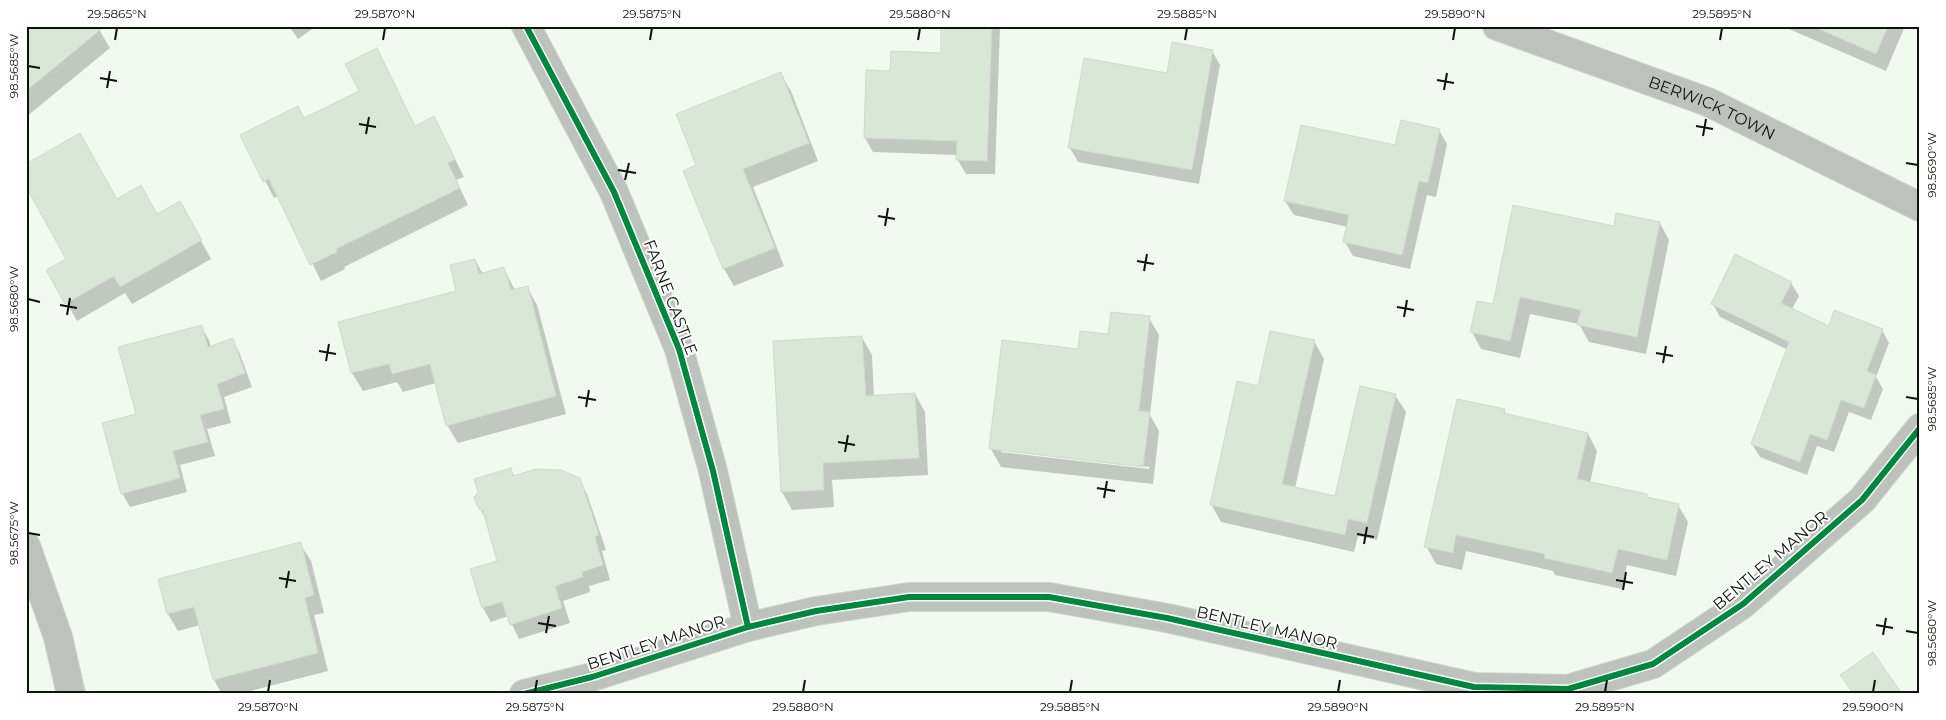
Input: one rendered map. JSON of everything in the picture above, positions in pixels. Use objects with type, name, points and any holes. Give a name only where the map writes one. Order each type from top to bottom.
[{"type":"street","name":"FARNE CASTLE","points":[[526,26],[614,192],[679,349],[713,471],[748,627]]},
{"type":"street","name":"BERWICK TOWN","points":[[1497,26],[1708,102],[1920,207]]},
{"type":"street","name":"BENTLEY MANOR","points":[[524,694],[592,677],[748,627],[816,611],[909,597],[1049,597],[1167,618],[1474,687],[1568,689],[1653,664],[1743,604],[1862,500],[1920,428]]},
{"type":"street","points":[[26,546],[58,637],[71,694]]},
{"type":"building","points":[[26,26],[105,26],[26,91]]},
{"type":"building","points":[[941,26],[992,26],[987,161],[956,160],[957,141],[864,138],[866,70],[890,71],[891,51],[941,53]]},
{"type":"building","points":[[1812,26],[1888,26],[1876,54]]},
{"type":"building","points":[[1172,42],[1213,50],[1192,170],[1068,148],[1084,58],[1167,73]]},
{"type":"building","points":[[377,48],[415,126],[434,116],[455,159],[448,163],[460,188],[336,249],[337,252],[310,265],[269,179],[263,182],[240,135],[298,106],[304,118],[359,91],[345,64]]},
{"type":"building","points":[[781,72],[809,143],[743,169],[775,248],[723,269],[683,171],[696,165],[676,114]]},
{"type":"building","points":[[1401,120],[1440,129],[1428,183],[1419,181],[1402,255],[1343,242],[1349,215],[1284,201],[1301,125],[1395,145]]},
{"type":"building","points":[[80,133],[117,199],[141,185],[157,214],[180,201],[202,240],[120,287],[114,276],[65,304],[46,270],[66,259],[26,187],[26,164]]},
{"type":"building","points":[[1513,205],[1614,226],[1616,213],[1660,222],[1637,337],[1577,325],[1581,310],[1520,297],[1510,341],[1470,332],[1477,301],[1493,304]]},
{"type":"building","points":[[1735,254],[1792,282],[1781,303],[1829,326],[1834,310],[1883,329],[1867,371],[1876,375],[1864,408],[1841,400],[1827,440],[1810,434],[1800,462],[1751,444],[1789,342],[1711,304]]},
{"type":"building","points":[[475,259],[479,274],[504,267],[511,290],[528,286],[556,396],[446,426],[430,364],[392,374],[389,364],[351,373],[338,322],[456,291],[450,265]]},
{"type":"building","points":[[1111,312],[1150,316],[1139,411],[1150,412],[1143,467],[989,449],[1002,340],[1078,349],[1080,331],[1108,334]]},
{"type":"building","points":[[202,325],[208,347],[233,338],[245,373],[217,384],[224,409],[200,415],[208,442],[173,451],[180,478],[121,494],[102,423],[136,414],[118,347]]},
{"type":"building","points":[[1270,331],[1315,340],[1282,484],[1335,496],[1360,386],[1396,394],[1367,523],[1348,519],[1345,535],[1210,505],[1237,381],[1258,386]]},
{"type":"building","points":[[862,336],[866,396],[915,393],[919,458],[823,463],[824,490],[781,492],[773,341]]},
{"type":"building","points":[[1457,399],[1505,409],[1504,413],[1588,433],[1577,479],[1647,494],[1647,497],[1679,504],[1667,560],[1618,549],[1612,573],[1544,558],[1545,554],[1456,535],[1453,553],[1424,547]]},
{"type":"building","points":[[511,468],[513,476],[536,469],[561,470],[580,478],[599,535],[595,537],[603,565],[582,572],[583,577],[555,586],[562,608],[510,625],[502,602],[482,608],[470,569],[497,561],[483,511],[479,509],[474,498],[478,492],[474,479]]},
{"type":"building","points":[[301,542],[314,595],[305,598],[318,653],[213,680],[194,607],[167,614],[158,579]]},
{"type":"building","points":[[1873,652],[1902,694],[1854,694],[1840,675]]},
{"type":"cycle path","points":[[526,26],[614,192],[679,349],[713,471],[748,627]]},
{"type":"cycle path","points":[[524,694],[592,677],[748,627],[816,611],[909,597],[1049,597],[1167,618],[1474,687],[1568,689],[1653,664],[1743,604],[1862,500],[1920,428]]}]
